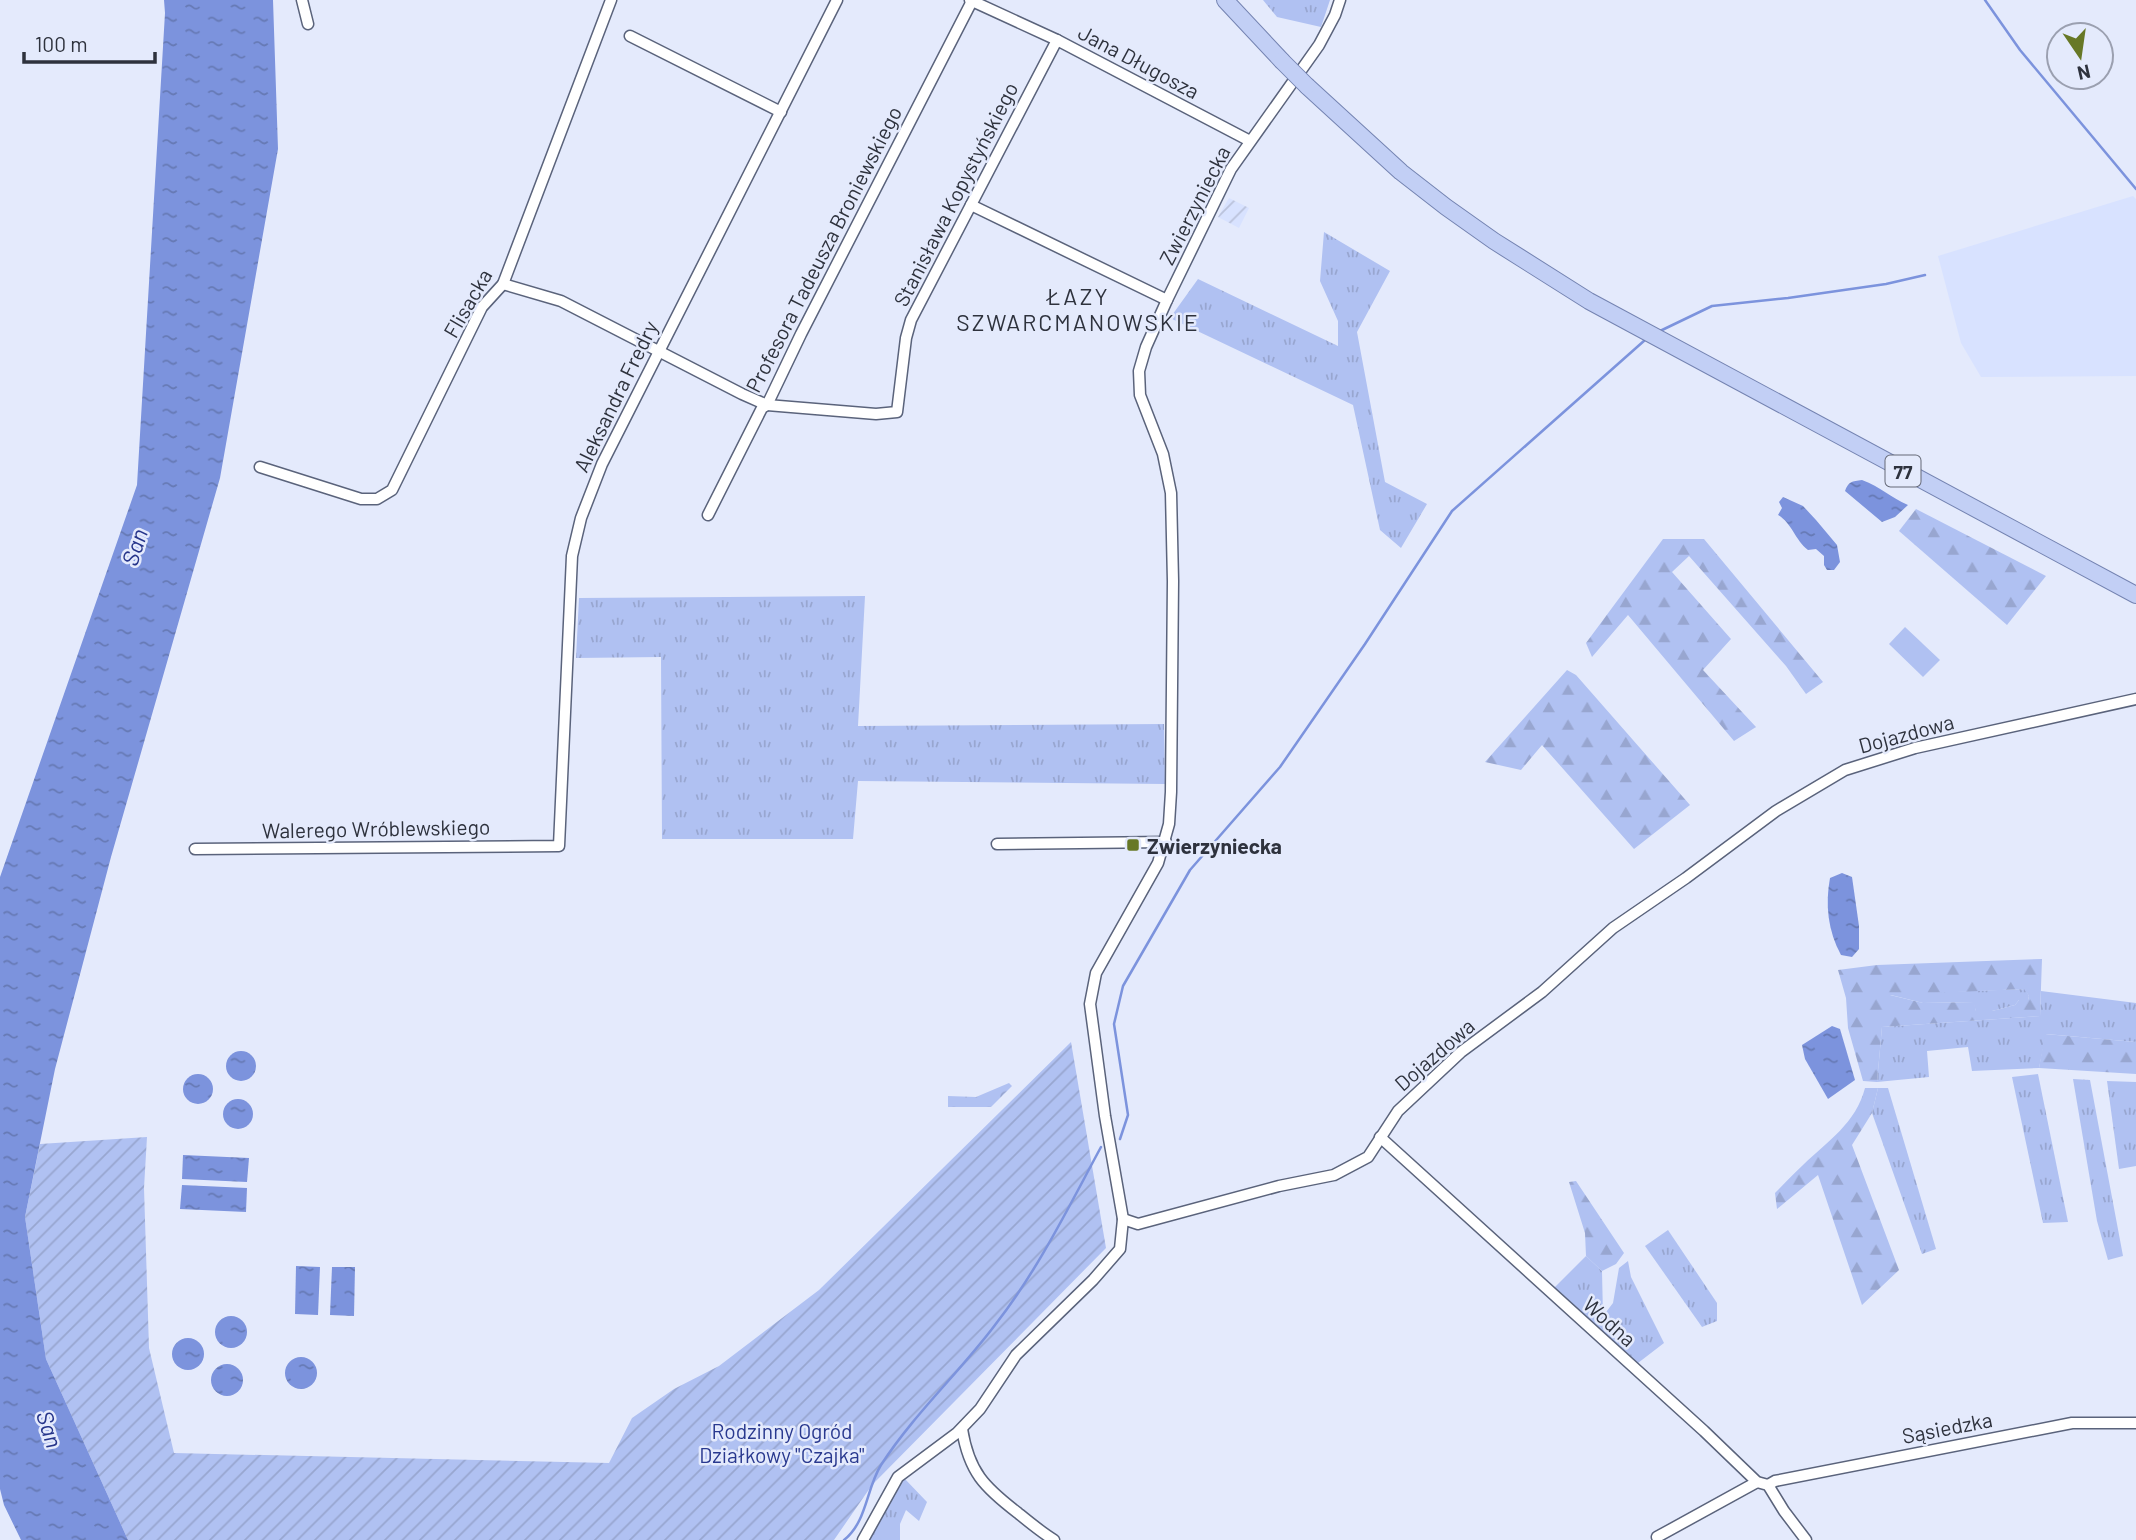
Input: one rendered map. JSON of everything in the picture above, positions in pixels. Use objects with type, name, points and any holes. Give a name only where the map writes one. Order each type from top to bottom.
[{"type":"main road","name":"77","points":[[1225,0],[1307,86],[1393,164],[1446,207],[1540,271],[1630,324],[2136,595]]},
{"type":"street","points":[[302,0],[308,24]]},
{"type":"street","name":"Flisacka","points":[[260,467],[361,499],[377,499],[392,490],[482,307],[503,284],[611,0]]},
{"type":"street","name":"Aleksandra Fredry","points":[[559,846],[572,556],[590,490],[658,350],[837,0]]},
{"type":"street","name":"Jana Długosza","points":[[971,0],[1057,40],[1250,141]]},
{"type":"street","name":"Profesora Tadeusza Broniewskiego","points":[[708,515],[762,408],[767,405],[971,0]]},
{"type":"street","name":"Zwierzyniecka","points":[[1123,1219],[1105,1116],[1090,1004],[1096,973],[1158,863],[1166,842],[1171,792],[1171,493],[1163,454],[1138,383],[1146,347],[1231,169],[1319,45],[1340,0]]},
{"type":"street","points":[[630,36],[780,112]]},
{"type":"street","name":"Stanisława Kopystyńskiego","points":[[767,405],[876,414],[897,412],[906,338],[911,320],[1057,40]]},
{"type":"street","points":[[971,205],[1167,300]]},
{"type":"street","points":[[503,284],[561,301],[767,405]]},
{"type":"street","name":"Dojazdowa","points":[[1138,1224],[1279,1186],[1334,1175],[1368,1157],[1398,1111],[1461,1052],[1542,992],[1613,928],[1776,811],[1845,770],[1915,748],[2136,699]]},
{"type":"street","points":[[997,845],[1166,842]]},
{"type":"street","name":"Walerego Wróblewskiego","points":[[195,849],[559,846]]},
{"type":"street","name":"Wodna","points":[[1380,1137],[1762,1484],[1806,1540]]},
{"type":"street","points":[[863,1540],[898,1477],[962,1429],[980,1409],[1016,1355],[1093,1280],[1120,1248],[1138,1224],[1123,1219],[1120,1248]]},
{"type":"street","name":"Sąsiedzka","points":[[1657,1536],[1775,1480],[2072,1423],[2136,1423]]},
{"type":"street","points":[[962,1429],[965,1451],[980,1480],[993,1494],[1054,1540]]},
{"type":"shaded area","points":[[2133,196],[2136,199],[2136,376],[1981,377],[1961,343],[1938,256]]},
{"type":"shaded area","points":[[1229,198],[1249,208],[1239,228],[1218,217]]},
{"type":"green space","points":[[1263,0],[1330,0],[1321,27],[1277,17]]},
{"type":"green space","points":[[1324,232],[1390,271],[1357,332],[1385,482],[1427,504],[1401,548],[1380,530],[1353,405],[1170,318],[1198,279],[1338,346],[1338,321],[1320,281]]},
{"type":"green space","points":[[1916,509],[2046,576],[2007,625],[1899,531]]},
{"type":"green space","points":[[1663,539],[1704,539],[1823,682],[1806,694],[1786,666],[1689,556],[1672,572],[1731,639],[1703,670],[1756,727],[1734,741],[1628,615],[1592,657],[1586,643]]},
{"type":"green space","points":[[865,596],[858,726],[1164,724],[1165,784],[858,781],[853,839],[662,839],[661,657],[576,658],[579,598]]},
{"type":"green space","points":[[1905,627],[1940,660],[1923,677],[1889,644]]},
{"type":"green space","points":[[1567,670],[1576,675],[1690,805],[1634,849],[1542,745],[1521,770],[1485,762]]},
{"type":"green space","points":[[2042,959],[2040,1016],[1882,1027],[1877,1082],[1863,1081],[1848,1028],[1846,998],[1838,970],[1877,965]],"holes":[[[2024,989],[2029,996],[2028,1000],[2019,1000],[2015,1005],[1992,1011],[1976,1011],[1974,1002],[1923,1003],[1890,995]]]},
{"type":"green space","points":[[2025,989],[2028,1000],[2019,1000],[2015,1005],[1992,1011],[1976,1011],[1973,1002],[1923,1003],[1887,994]]},
{"type":"green space","points":[[2041,991],[2136,1003],[2136,1042],[2046,1034],[2039,1068],[1972,1071],[1968,1047],[1927,1051],[1929,1077],[1877,1082],[1882,1027],[2040,1016]]},
{"type":"green space","points":[[2045,1034],[2136,1042],[2136,1074],[2039,1068]]},
{"type":"green space","name":"Rodzinny Ogród Działkowy \"Czajka\"","points":[[1071,1042],[1106,1248],[872,1485],[834,1540],[128,1540],[46,1359],[25,1217],[40,1144],[147,1137],[144,1188],[149,1348],[174,1453],[609,1463],[632,1418],[674,1389],[719,1366],[819,1290]]},
{"type":"green space","points":[[2038,1074],[2068,1222],[2043,1223],[2012,1077]]},
{"type":"green space","points":[[2073,1079],[2090,1080],[2123,1256],[2108,1260],[2097,1221]]},
{"type":"green space","points":[[2107,1081],[2136,1082],[2136,1166],[2119,1169]]},
{"type":"green space","points":[[1009,1083],[1012,1086],[991,1107],[948,1107],[948,1096],[976,1097]]},
{"type":"green space","points":[[1865,1088],[1878,1088],[1872,1113],[1852,1145],[1899,1270],[1862,1305],[1818,1175],[1777,1209],[1775,1193],[1848,1121]]},
{"type":"green space","points":[[1878,1088],[1888,1088],[1936,1249],[1922,1254],[1872,1113]]},
{"type":"green space","points":[[1576,1181],[1624,1253],[1616,1264],[1602,1271],[1586,1256],[1585,1233],[1569,1182]]},
{"type":"green space","points":[[1668,1230],[1717,1303],[1717,1321],[1702,1327],[1645,1246]]},
{"type":"green space","points":[[1586,1256],[1602,1271],[1603,1316],[1613,1303],[1619,1268],[1628,1261],[1631,1277],[1664,1343],[1638,1363],[1552,1290]]},
{"type":"green space","points":[[904,1478],[927,1502],[919,1521],[906,1510],[900,1524],[900,1540],[870,1540],[892,1495]]},
{"type":"water","name":"San","points":[[164,0],[273,0],[278,149],[220,478],[111,857],[55,1069],[25,1217],[46,1359],[128,1540],[21,1540],[4,1505],[0,1489],[0,877],[137,485]]},
{"type":"water","points":[[1862,480],[1908,505],[1895,517],[1882,522],[1845,491],[1851,482]]},
{"type":"water","points":[[1783,497],[1803,506],[1837,545],[1840,562],[1834,570],[1827,570],[1824,556],[1816,549],[1808,550],[1787,522],[1778,515],[1782,508],[1779,502]]},
{"type":"water","points":[[1842,873],[1852,877],[1859,926],[1859,949],[1852,957],[1841,955],[1829,918],[1830,878]]},
{"type":"water","points":[[1832,1026],[1840,1029],[1855,1080],[1828,1099],[1805,1059],[1802,1045]]},
{"type":"water","points":[[241,1051],[247,1052],[255,1060],[255,1072],[247,1080],[241,1081],[235,1080],[227,1072],[226,1066],[227,1060],[235,1052]]},
{"type":"water","points":[[198,1074],[209,1078],[213,1089],[209,1100],[198,1104],[187,1100],[183,1089],[187,1078]]},
{"type":"water","points":[[238,1099],[249,1103],[253,1114],[249,1125],[238,1129],[227,1125],[223,1114],[227,1103]]},
{"type":"water","points":[[183,1155],[249,1158],[247,1182],[182,1179]]},
{"type":"water","points":[[182,1185],[247,1188],[246,1212],[180,1209]]},
{"type":"water","points":[[296,1266],[320,1267],[318,1315],[295,1314]]},
{"type":"water","points":[[332,1267],[355,1267],[354,1316],[330,1315]]},
{"type":"water","points":[[231,1316],[242,1321],[247,1332],[242,1343],[231,1348],[220,1343],[215,1332],[220,1321]]},
{"type":"water","points":[[188,1338],[199,1343],[204,1354],[199,1365],[188,1370],[177,1365],[172,1354],[177,1343]]},
{"type":"water","points":[[301,1357],[312,1362],[317,1373],[312,1384],[301,1389],[290,1384],[285,1373],[290,1362]]},
{"type":"water","points":[[227,1364],[238,1369],[243,1380],[238,1391],[227,1396],[216,1391],[211,1380],[216,1369]]},
{"type":"waterway","points":[[1985,0],[2020,50],[2136,189]]},
{"type":"waterway","points":[[1660,331],[1712,306],[1886,284],[1925,275]]},
{"type":"waterway","points":[[1120,1139],[1128,1115],[1114,1024],[1123,986],[1190,870],[1280,767],[1452,511],[1645,340]]},
{"type":"waterway","points":[[844,1540],[852,1533],[862,1515],[876,1474],[894,1446],[981,1343],[1025,1283],[1101,1147]]},
{"type":"place","name":"Zwierzyniecka","points":[[1133,845]]},
{"type":"district","name":"ŁAZY SZWARCMANOWSKIE","points":[[1078,309]]}]
